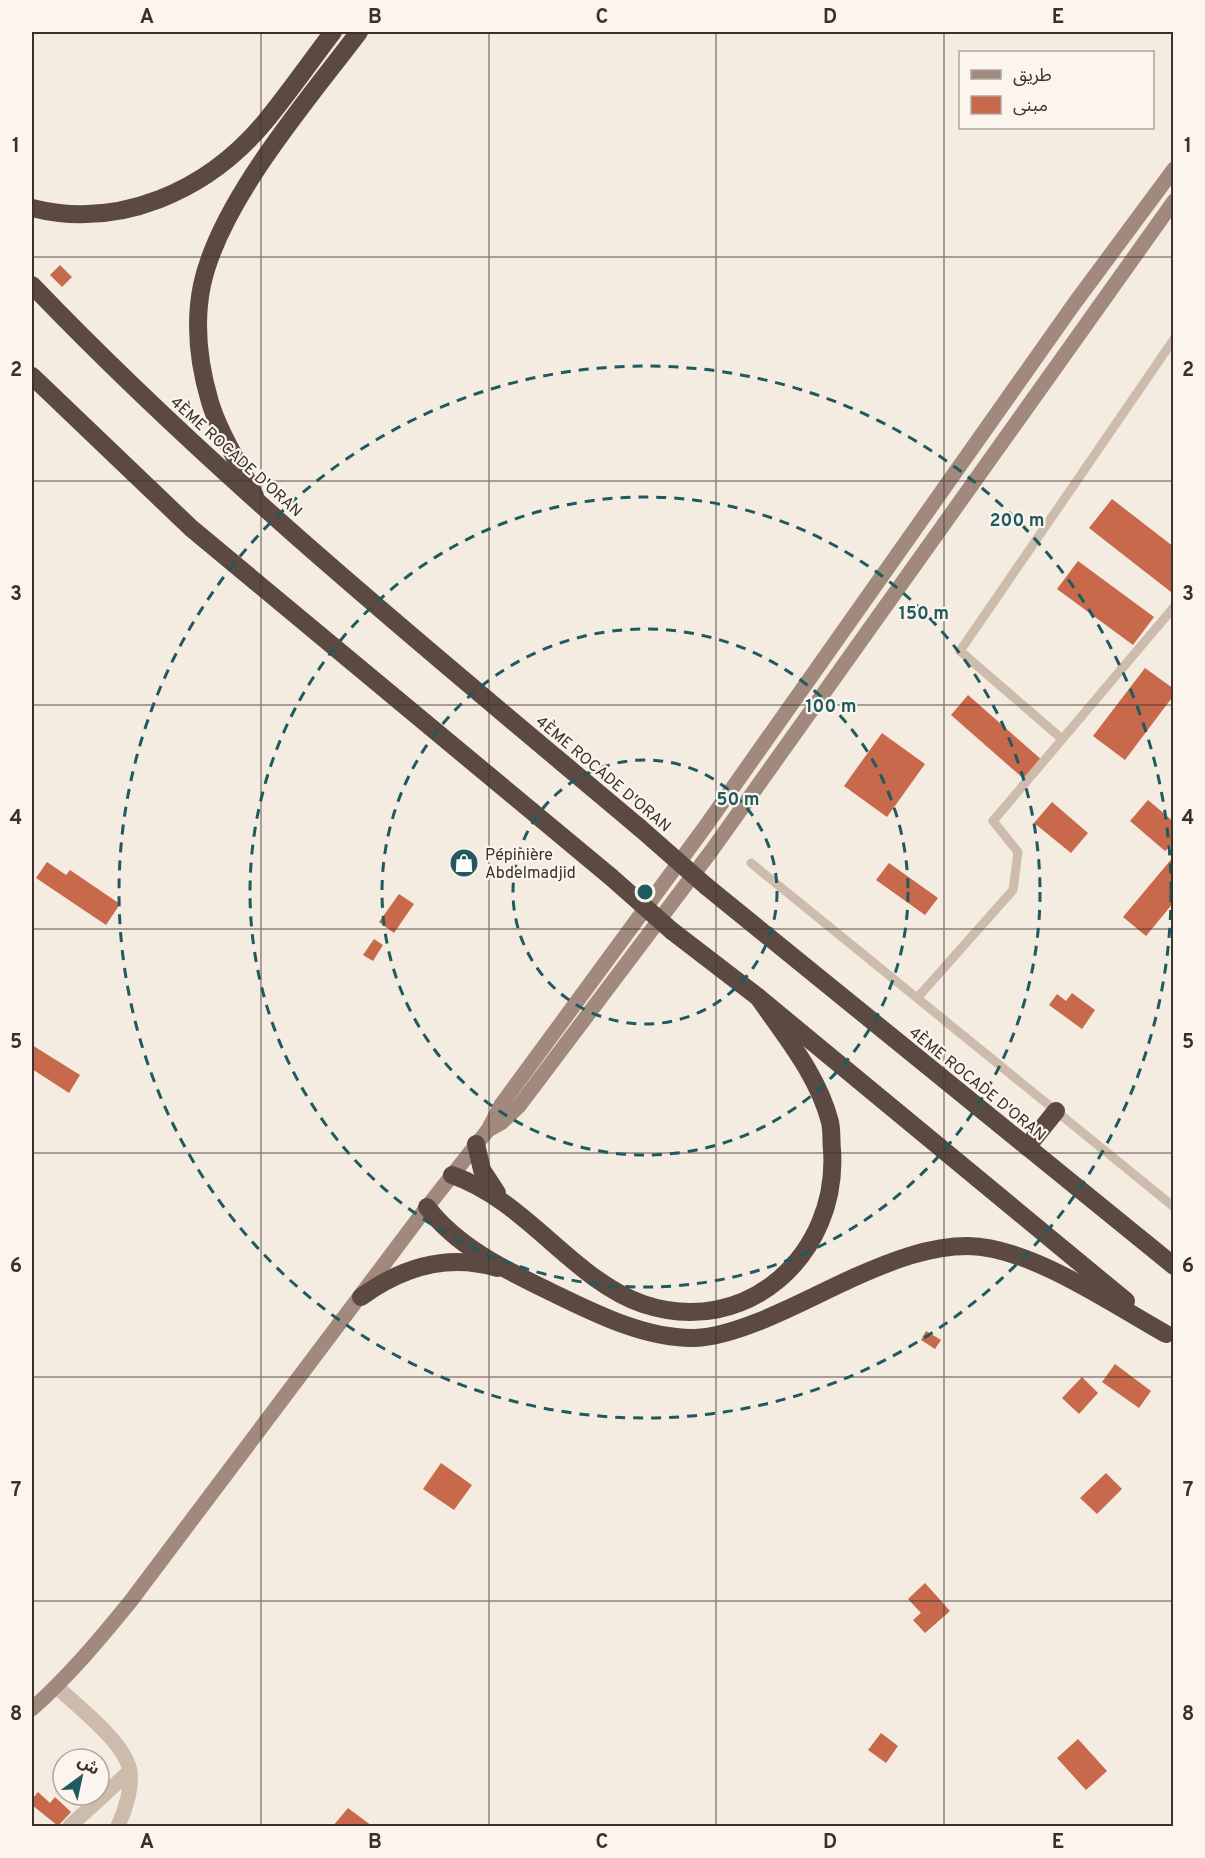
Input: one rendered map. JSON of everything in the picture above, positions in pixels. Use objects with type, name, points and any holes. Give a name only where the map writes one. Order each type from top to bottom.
[{"type":"highway","points":[[32,208],[76,215],[118,212],[161,200],[201,178],[226,160],[264,123],[333,32]]},
{"type":"highway","points":[[259,504],[211,405],[199,336],[202,285],[212,251],[248,186],[268,154],[359,32]]},
{"type":"highway","name":"4ÈME ROCADE D'ORAN","points":[[32,285],[101,357],[259,504],[706,886],[1173,1266]]},
{"type":"highway","points":[[32,376],[191,528],[672,931],[758,997],[1170,1337]]},
{"type":"highway","points":[[452,1175],[478,1185],[501,1199],[606,1285],[641,1303],[660,1309],[696,1312],[728,1308],[754,1296],[789,1272],[813,1241],[826,1211],[833,1170],[830,1123],[815,1083],[758,997]]},
{"type":"highway","points":[[1027,1147],[1056,1112]]},
{"type":"highway","points":[[476,1144],[482,1170],[501,1199]]},
{"type":"highway","points":[[427,1207],[448,1231],[512,1273],[572,1302],[639,1329],[661,1335],[696,1338],[738,1329],[909,1255],[945,1247],[971,1246],[1010,1254],[1050,1270],[1170,1337]]},
{"type":"highway","points":[[361,1297],[383,1281],[407,1270],[432,1264],[459,1262],[486,1265],[512,1273]]},
{"type":"main road","points":[[32,1709],[57,1687],[130,1602],[427,1207],[488,1130],[501,1105],[712,817],[1074,304],[1173,169]]},
{"type":"main road","points":[[488,1130],[501,1123],[519,1106],[712,850],[1173,201]]},
{"type":"street","points":[[57,1687],[113,1740],[124,1756],[130,1772],[125,1809],[118,1827]]},
{"type":"street","points":[[70,1827],[130,1772]]},
{"type":"lane","points":[[1062,739],[960,651],[1173,339]]},
{"type":"lane","points":[[918,997],[1013,890],[1018,852],[993,821],[1173,607]]},
{"type":"lane","points":[[751,863],[1173,1207]]},
{"type":"building","points":[[60,265],[72,277],[62,287],[50,275]]},
{"type":"building","points":[[1112,499],[1174,547],[1174,589],[1171,592],[1089,528]]},
{"type":"building","points":[[1078,561],[1154,617],[1133,645],[1057,589]]},
{"type":"building","points":[[1145,668],[1174,689],[1174,695],[1125,760],[1093,736]]},
{"type":"building","points":[[968,695],[1043,761],[1025,780],[951,715]]},
{"type":"building","points":[[882,733],[925,764],[887,817],[844,786]]},
{"type":"building","points":[[1148,800],[1174,822],[1174,842],[1165,851],[1130,821]]},
{"type":"building","points":[[1052,802],[1088,833],[1071,853],[1034,823]]},
{"type":"building","points":[[1174,856],[1174,902],[1146,936],[1123,917]]},
{"type":"building","points":[[47,862],[66,875],[70,870],[120,904],[106,925],[36,878]]},
{"type":"building","points":[[889,863],[938,898],[925,915],[876,880]]},
{"type":"building","points":[[399,894],[414,904],[394,933],[379,922]]},
{"type":"building","points":[[374,939],[383,945],[373,961],[363,955]]},
{"type":"building","points":[[1072,993],[1095,1010],[1082,1029],[1049,1005],[1057,994],[1066,1001]]},
{"type":"building","points":[[32,1045],[80,1075],[69,1093],[32,1069]]},
{"type":"building","points":[[926,1331],[941,1340],[935,1349],[921,1340]]},
{"type":"building","points":[[1115,1364],[1151,1391],[1139,1408],[1102,1382]]},
{"type":"building","points":[[1082,1377],[1098,1393],[1079,1414],[1062,1398]]},
{"type":"building","points":[[441,1463],[472,1485],[454,1510],[423,1489]]},
{"type":"building","points":[[1106,1473],[1122,1489],[1097,1514],[1080,1498]]},
{"type":"building","points":[[925,1583],[950,1611],[925,1633],[913,1620],[921,1613],[908,1599]]},
{"type":"building","points":[[881,1733],[898,1746],[886,1763],[868,1750]]},
{"type":"building","points":[[1078,1739],[1107,1771],[1086,1790],[1057,1758]]},
{"type":"building","points":[[38,1792],[51,1802],[51,1807],[66,1807],[71,1812],[58,1826],[32,1805],[32,1799]]},
{"type":"building","points":[[348,1808],[372,1826],[333,1826]]},
{"type":"place","name":"Pépinière Abdelmadjid","points":[[464,863]]}]
